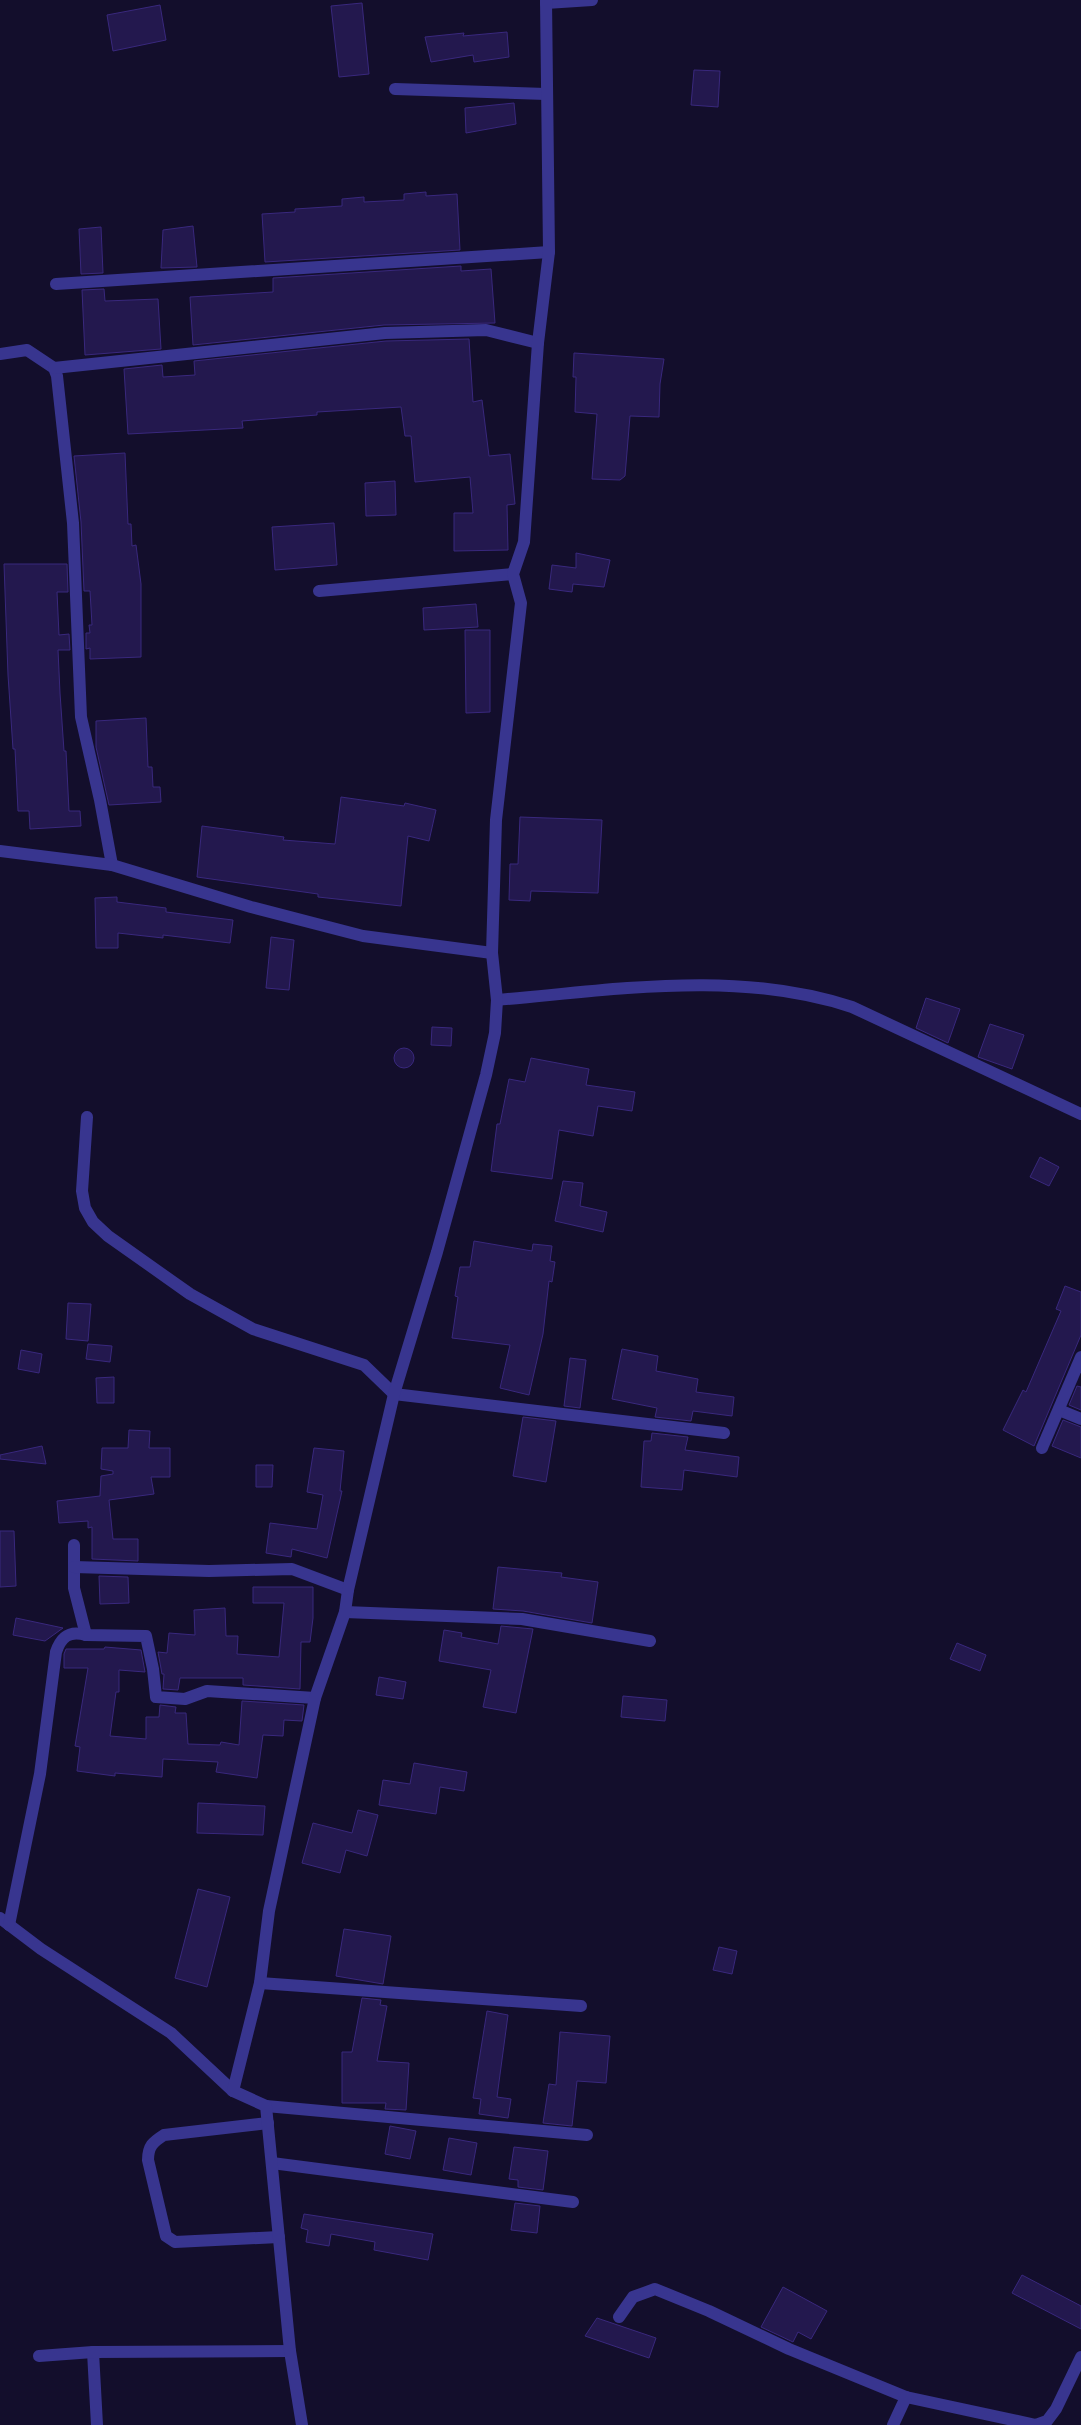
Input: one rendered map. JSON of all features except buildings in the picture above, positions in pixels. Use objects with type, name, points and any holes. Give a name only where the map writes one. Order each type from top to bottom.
[{"type":"street","points":[[233,2091],[260,1983],[270,1911],[315,1698],[345,1612],[348,1590],[394,1394],[437,1252],[486,1074],[495,1033],[497,1000],[492,954],[496,820],[521,603],[512,574],[524,542],[538,343],[550,252],[546,1],[592,0]]},
{"type":"street","points":[[395,89],[546,94]]},
{"type":"street","points":[[56,284],[550,252]]},
{"type":"street","points":[[0,354],[27,350],[54,368],[384,333],[486,330],[538,343]]},
{"type":"street","points":[[54,368],[73,523],[81,717],[100,800],[112,865]]},
{"type":"street","points":[[319,591],[512,574]]},
{"type":"street","points":[[0,851],[112,865],[251,907],[362,936],[492,954]]},
{"type":"street","points":[[497,1000],[689,983],[782,990],[813,995],[852,1007],[1081,1114]]},
{"type":"street","points":[[87,1117],[82,1191],[85,1208],[93,1222],[108,1236],[190,1294],[254,1329],[364,1365],[394,1394],[724,1433]]},
{"type":"street","points":[[1042,1448],[1081,1357]]},
{"type":"street","points":[[1059,1410],[1081,1419]]},
{"type":"street","points":[[74,1545],[74,1588],[86,1635]]},
{"type":"street","points":[[74,1566],[209,1571],[292,1569],[348,1590]]},
{"type":"street","points":[[345,1612],[522,1619],[650,1641]]},
{"type":"street","points":[[315,1698],[208,1691],[185,1700],[156,1697],[153,1669],[146,1636],[68,1634],[60,1641],[56,1652],[40,1774],[5,1921],[40,1949],[171,2033],[233,2091],[266,2106],[587,2135]]},
{"type":"street","points":[[260,1983],[582,2006]]},
{"type":"street","points":[[266,2106],[290,2351],[302,2425]]},
{"type":"street","points":[[268,2123],[164,2135],[155,2140],[148,2148],[148,2160],[166,2236],[175,2242],[279,2238]]},
{"type":"street","points":[[272,2163],[573,2202]]},
{"type":"street","points":[[618,2317],[633,2296],[655,2289],[709,2311],[789,2349],[906,2397],[1036,2425],[1047,2421],[1056,2409],[1081,2357]]},
{"type":"street","points":[[39,2356],[93,2352],[290,2351]]},
{"type":"street","points":[[93,2352],[97,2425]]},
{"type":"street","points":[[893,2425],[906,2397]]}]
